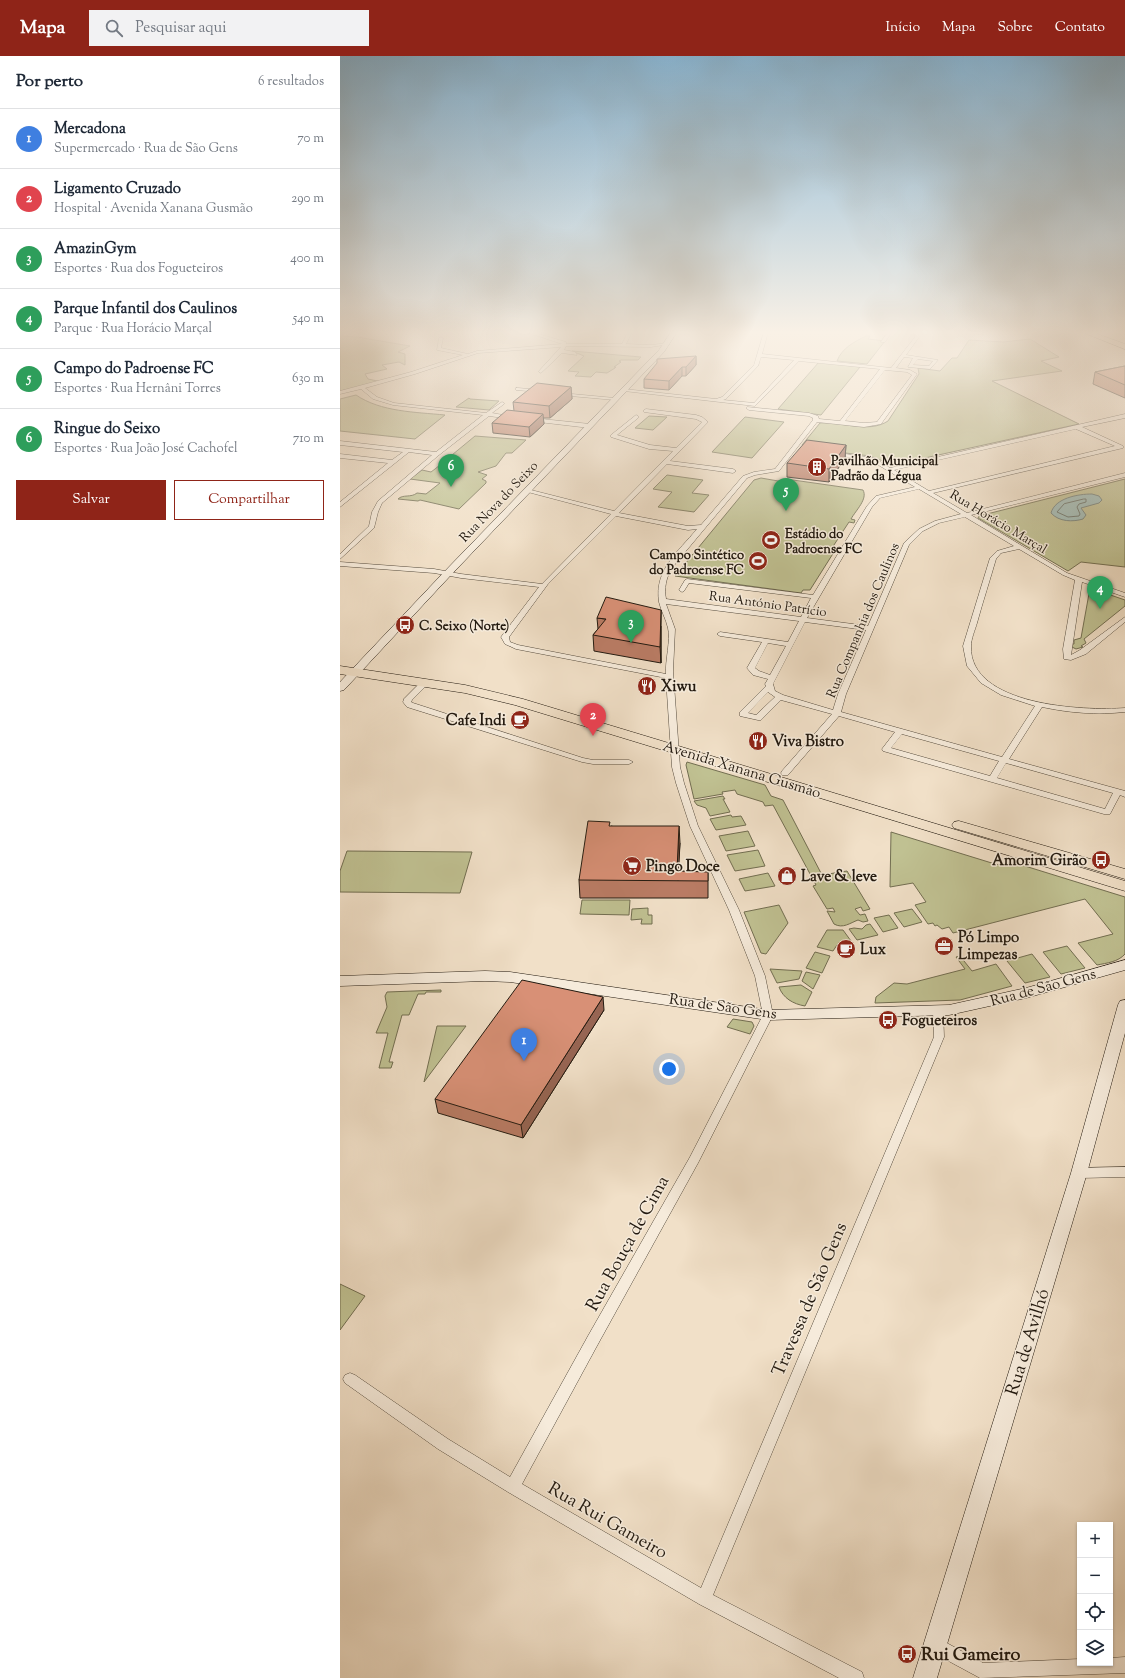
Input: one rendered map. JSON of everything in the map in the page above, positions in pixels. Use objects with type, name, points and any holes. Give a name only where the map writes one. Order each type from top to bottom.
[{"type":"main road","name":"Rua Nova do Seixo","points":[[340,688],[351,670],[448,573],[608,408]]},
{"type":"main road","points":[[340,665],[351,670]]},
{"type":"main road","name":"Avenida Xanana Gusmão","points":[[351,670],[465,689],[519,702],[675,745],[785,773],[1125,874]]},
{"type":"main road","name":"Avenida Xanana Gusmão","points":[[351,670],[439,678],[536,697],[675,745],[1125,886]]},
{"type":"main road","name":"Rua de São Gens","points":[[340,981],[485,976],[510,977],[768,1015],[938,1011],[975,1005],[1125,965]]},
{"type":"main road","name":"Rua de Avilhó","points":[[925,1678],[1079,1173],[1125,1005]]},
{"type":"street","points":[[425,408],[518,418]]},
{"type":"street","points":[[340,557],[372,527],[375,512],[380,502],[437,454],[496,408]]},
{"type":"street","points":[[748,408],[816,417],[816,420],[868,425],[880,422],[891,408]]},
{"type":"street","points":[[842,422],[853,408]]},
{"type":"street","points":[[646,411],[696,417],[705,422],[544,586],[505,637],[507,643],[516,647],[670,677]]},
{"type":"street","points":[[891,469],[1125,416]]},
{"type":"street","points":[[636,417],[613,436],[649,447],[677,450]]},
{"type":"street","points":[[526,419],[590,426]]},
{"type":"street","points":[[768,1015],[760,976],[734,910],[694,826],[684,799],[676,767],[670,677],[672,629],[664,609],[661,588],[664,575],[668,568],[745,476],[755,472],[777,470],[816,420]]},
{"type":"street","points":[[1077,427],[1123,448]]},
{"type":"street","points":[[340,443],[437,454]]},
{"type":"street","points":[[794,448],[802,449]]},
{"type":"street","points":[[930,492],[1123,448]]},
{"type":"street","points":[[340,505],[407,451]]},
{"type":"street","name":"Rua Horácio Marçal","points":[[826,452],[869,458],[930,492],[1065,574],[1125,596]]},
{"type":"street","points":[[340,456],[392,462]]},
{"type":"street","points":[[666,462],[733,471]]},
{"type":"street","name":"Rua Companhia dos Caulinos","points":[[785,773],[836,714],[842,694],[890,580],[909,540],[928,525],[966,514],[1125,475]]},
{"type":"street","points":[[780,697],[758,718],[743,714],[769,687],[771,678],[802,620],[875,499],[920,487]]},
{"type":"street","points":[[527,491],[616,512],[622,516],[688,528],[703,527]]},
{"type":"street","points":[[688,528],[695,537]]},
{"type":"street","points":[[1020,547],[999,552],[993,558],[968,641],[967,655],[973,670],[983,680],[1012,697],[1039,706],[1077,712],[1102,713],[1125,710]]},
{"type":"street","points":[[340,564],[434,571],[544,586]]},
{"type":"street","points":[[1079,578],[1067,648],[1067,657],[1071,658],[1083,652],[1125,619]]},
{"type":"street","points":[[682,590],[687,581],[815,597]]},
{"type":"street","name":"Rua António Patrício","points":[[662,601],[870,628]]},
{"type":"street","points":[[720,634],[790,644]]},
{"type":"street","points":[[766,641],[751,668],[754,672],[771,678]]},
{"type":"street","points":[[425,683],[408,699],[407,702],[410,705],[582,760],[593,762],[629,762]]},
{"type":"street","points":[[769,687],[780,697],[836,714],[900,731],[1122,793],[1107,812],[886,749],[900,731]]},
{"type":"street","points":[[992,780],[1039,706]]},
{"type":"street","name":"Travessa de São Gens","points":[[704,1599],[939,1037],[938,1011]]},
{"type":"street","name":"Rua Bouça de Cima","points":[[513,1487],[694,1160],[768,1015]]},
{"type":"street","points":[[1079,1173],[1125,1172]]},
{"type":"street","name":"Rua Rui Gameiro","points":[[350,1379],[443,1444],[513,1487],[704,1599],[856,1678]]},
{"type":"street","points":[[935,1644],[982,1670],[1125,1665]]},
{"type":"green space","points":[[340,408],[386,408],[410,412],[445,415],[415,439],[340,431]]},
{"type":"green space","points":[[464,408],[492,408],[489,410]]},
{"type":"green space","points":[[779,408],[827,408],[821,415],[778,409]]},
{"type":"green space","points":[[897,408],[1046,408],[1079,424],[893,465],[870,456],[805,448],[802,445],[820,423],[872,427],[888,421]]},
{"type":"green space","points":[[649,416],[667,417],[653,430],[635,428]]},
{"type":"green space","points":[[745,417],[784,422],[752,458],[712,452]]},
{"type":"green space","points":[[475,436],[526,440],[512,453],[506,453],[496,466],[478,472],[487,475],[482,479],[486,481],[486,483],[459,509],[420,500],[398,499],[417,493],[426,494],[440,483],[410,479],[422,470],[431,472]]},
{"type":"green space","points":[[667,475],[703,480],[692,493],[709,495],[694,512],[658,507],[672,492],[653,489]]},
{"type":"green space","name":"Estádio do Padroense FC","points":[[761,478],[784,482],[786,479],[863,490],[863,501],[851,519],[855,520],[854,523],[849,522],[830,551],[834,552],[810,590],[803,590],[801,593],[675,576],[754,480]]},
{"type":"green space","points":[[1125,479],[1125,567],[1081,562],[1068,571],[978,518],[979,516]]},
{"type":"green space","points":[[1090,588],[1125,600],[1125,606],[1084,639],[1086,643],[1081,646],[1083,647],[1076,649],[1072,647],[1072,644],[1074,644],[1074,640],[1081,638]]},
{"type":"green space","points":[[687,762],[765,785],[771,796],[783,800],[822,875],[847,871],[870,909],[863,911],[861,907],[855,909],[860,915],[865,914],[868,921],[863,922],[858,920],[843,926],[834,924],[827,911],[835,912],[833,908],[827,909],[813,886],[816,885],[773,805],[765,806],[763,802],[737,794],[735,790],[722,792],[723,794],[694,799],[686,765]]},
{"type":"green space","points":[[723,796],[725,799],[723,799],[730,812],[710,816],[706,808],[697,805],[694,801]]},
{"type":"green space","points":[[731,815],[732,817],[741,816],[746,825],[716,830],[710,819]]},
{"type":"green space","points":[[748,831],[755,846],[726,851],[719,836]]},
{"type":"green space","points":[[891,832],[995,864],[1000,865],[1012,862],[1125,897],[1125,954],[1116,960],[1097,965],[1078,943],[1113,934],[1085,899],[953,933],[949,927],[942,929],[937,925],[935,926],[933,923],[928,924],[915,905],[926,902],[913,883],[890,887]]},
{"type":"green space","points":[[758,850],[765,866],[735,871],[727,855]]},
{"type":"green space","points":[[347,851],[472,852],[460,893],[340,892],[340,871]]},
{"type":"green space","points":[[768,873],[775,886],[745,891],[739,879]]},
{"type":"green space","points":[[582,900],[630,900],[629,915],[580,914]]},
{"type":"green space","points":[[779,905],[788,923],[766,954],[761,953],[744,912]]},
{"type":"green space","points":[[648,908],[648,915],[652,915],[652,924],[641,924],[642,919],[631,920],[632,909]]},
{"type":"green space","points":[[912,909],[922,922],[904,927],[894,913]]},
{"type":"green space","points":[[889,915],[898,928],[883,932],[874,918]]},
{"type":"green space","points":[[870,924],[878,935],[857,940],[849,929],[862,929],[866,925]]},
{"type":"green space","points":[[827,930],[843,930],[851,941],[837,945],[833,951],[817,947]]},
{"type":"green space","points":[[1067,946],[1085,968],[1061,974],[1043,952]]},
{"type":"green space","points":[[815,952],[830,956],[822,973],[806,968]]},
{"type":"green space","points":[[1032,954],[1050,977],[1025,983],[1007,961]]},
{"type":"green space","points":[[960,956],[972,971],[996,964],[1012,986],[960,1000],[875,1003],[876,997],[894,983],[907,984],[965,969],[956,957]]},
{"type":"green space","points":[[770,969],[802,971],[799,979],[777,983]]},
{"type":"green space","points":[[806,972],[820,975],[813,989],[802,981]]},
{"type":"green space","points":[[801,985],[812,992],[805,1006],[796,1004],[789,1000],[779,987]]},
{"type":"green space","points":[[441,990],[441,992],[426,992],[425,994],[418,994],[409,1015],[402,1015],[389,1062],[393,1062],[391,1068],[379,1068],[388,1033],[376,1033],[387,1007],[385,996],[387,992]]},
{"type":"green space","points":[[733,1019],[752,1022],[754,1026],[750,1034],[727,1027]]},
{"type":"green space","points":[[437,1026],[466,1026],[424,1082]]},
{"type":"green space","points":[[340,1284],[365,1296],[340,1330]]},
{"type":"water","points":[[1092,494],[1099,496],[1102,500],[1099,503],[1081,508],[1086,515],[1083,519],[1075,521],[1062,520],[1051,513],[1053,508],[1062,500],[1074,496]]},
{"type":"building","points":[[507,410],[543,414],[529,427],[492,423]]},
{"type":"building","points":[[807,440],[846,445],[829,469],[787,463]]},
{"type":"building","points":[[606,597],[661,610],[660,647],[593,635],[606,619],[597,618]]},
{"type":"building","name":"Pingo Doce","points":[[588,821],[610,822],[609,826],[679,826],[677,871],[708,872],[708,881],[579,880]]},
{"type":"building","points":[[522,980],[603,997],[521,1125],[435,1099]]},
{"type":"place","name":"Pavilhão Municipal Padrão da Légua","points":[[817,467]]},
{"type":"place","name":"Ringue do Seixo","points":[[451,487]]},
{"type":"place","name":"Campo do Padroense FC","points":[[786,511]]},
{"type":"place","name":"Estádio do Padroense FC","points":[[771,540]]},
{"type":"place","name":"Campo Sintético do Padroense FC","points":[[758,561]]},
{"type":"place","name":"Parque Infantil dos Caulinos","points":[[1100,609]]},
{"type":"place","name":"C. Seixo (Norte)","points":[[405,625]]},
{"type":"place","name":"AmazinGym","points":[[631,643]]},
{"type":"place","name":"Xiwu","points":[[647,686]]},
{"type":"place","name":"Cafe Indi","points":[[520,720]]},
{"type":"place","name":"Ligamento Cruzado","points":[[593,736]]},
{"type":"place","name":"Viva Bistro","points":[[758,741]]},
{"type":"place","name":"Amorim Girão","points":[[1101,860]]},
{"type":"place","name":"Pingo Doce","points":[[632,866]]},
{"type":"place","name":"Lave & leve","points":[[787,876]]},
{"type":"place","name":"Pó Limpo Limpezas","points":[[944,946]]},
{"type":"place","name":"Lux","points":[[846,949]]},
{"type":"place","name":"Fogueteiros","points":[[888,1020]]},
{"type":"place","name":"Mercadona","points":[[524,1061]]},
{"type":"place","name":"Rui Gameiro","points":[[907,1654]]}]
